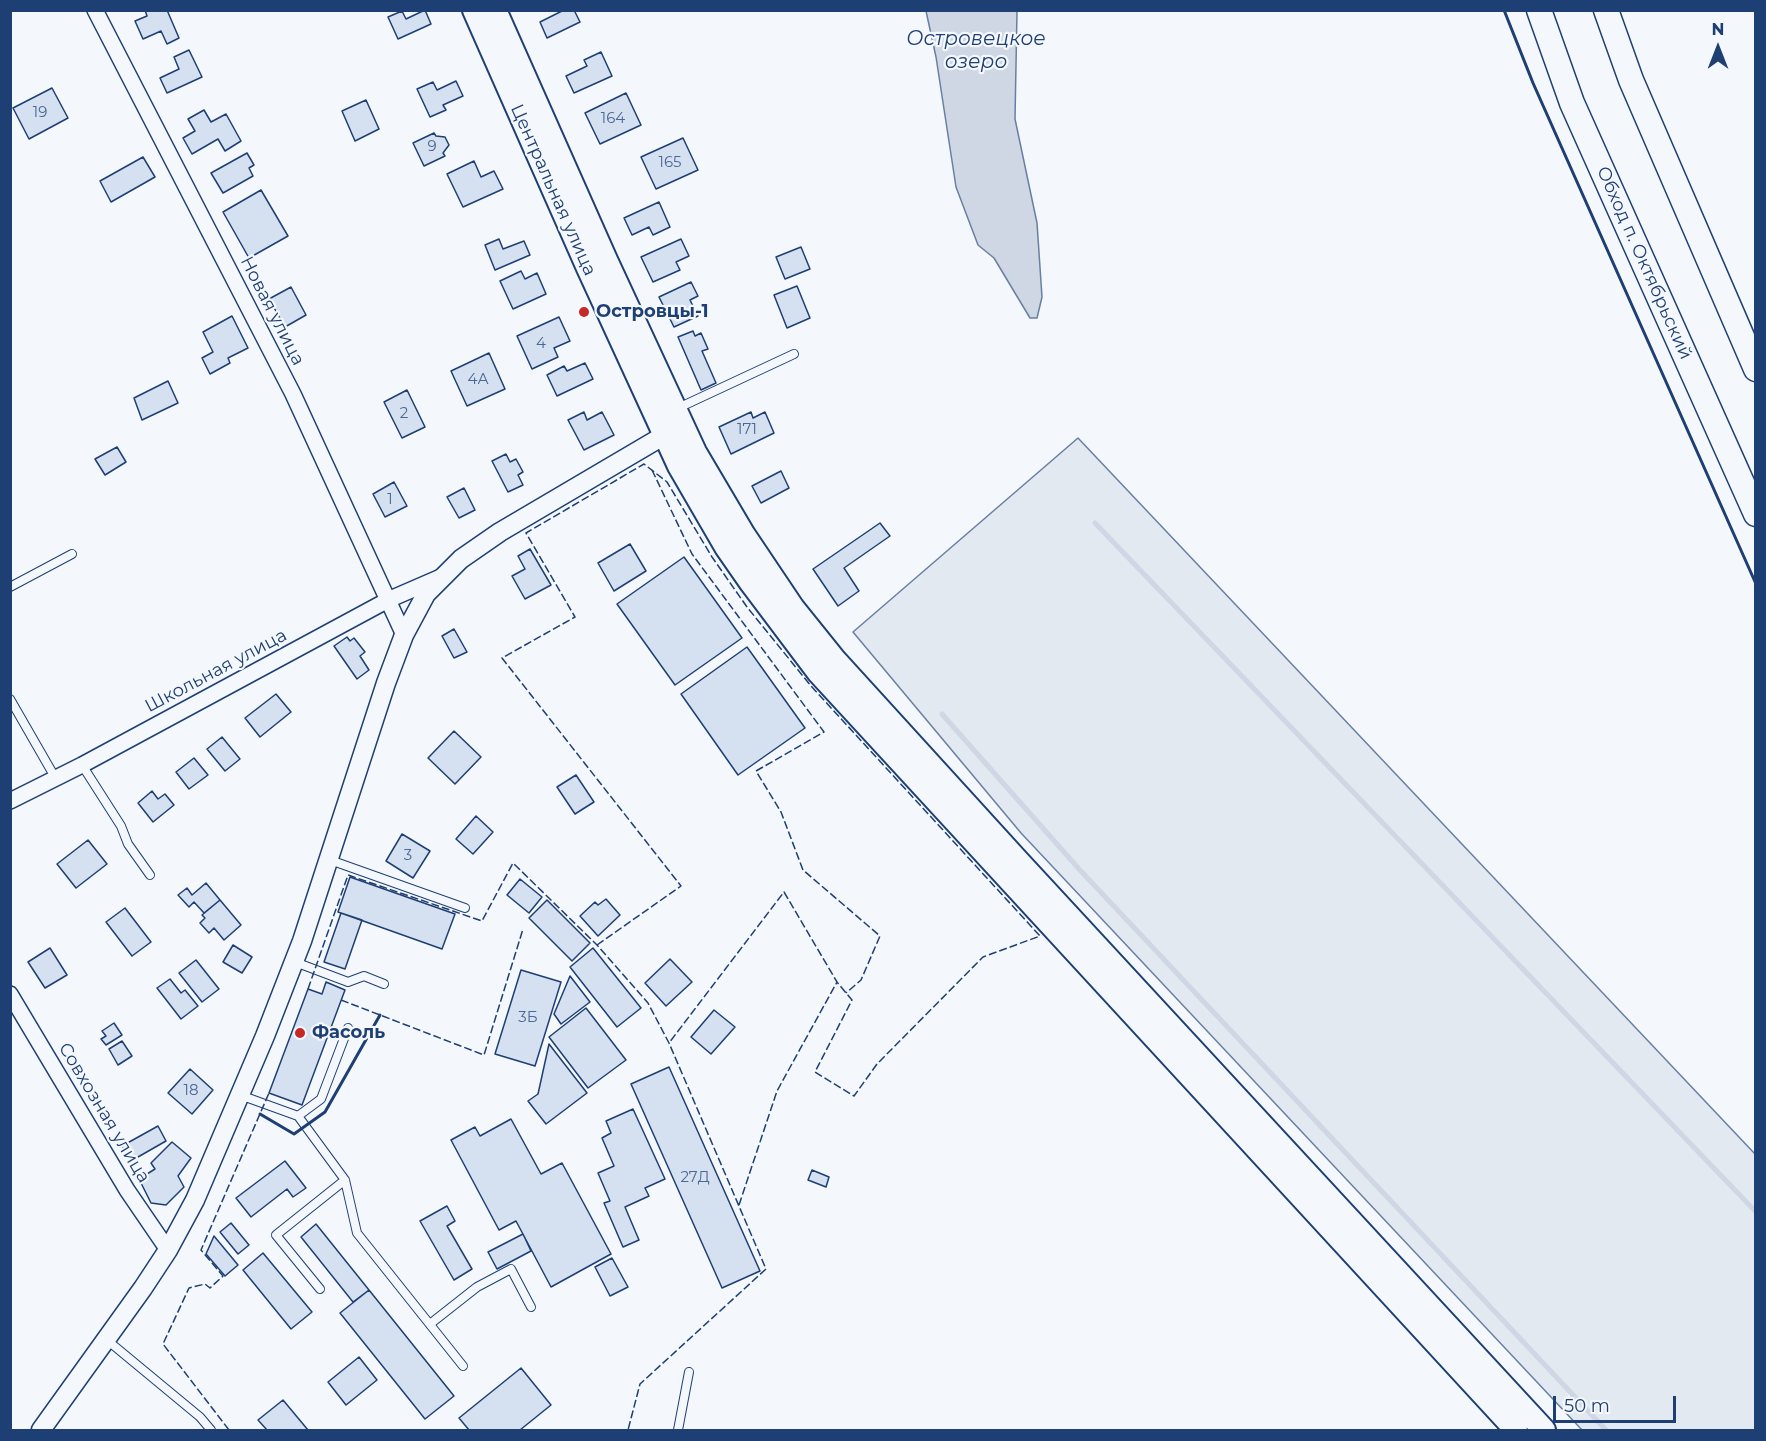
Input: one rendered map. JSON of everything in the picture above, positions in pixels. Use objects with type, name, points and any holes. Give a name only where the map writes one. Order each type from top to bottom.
[{"type":"highway","name":"Обход п. Октябрьский","points":[[1539,10],[1572,103],[1755,514]]},
{"type":"highway","points":[[1606,10],[1631,80],[1755,369]]},
{"type":"main road","name":"Центральная улица","points":[[474,10],[588,268],[674,423]]},
{"type":"main road","name":"Центральная улица","points":[[495,10],[606,260],[674,423]]},
{"type":"main road","points":[[674,423],[679,466],[726,546],[818,672],[1516,1431]]},
{"type":"main road","points":[[674,423],[793,608],[834,659],[1544,1431]]},
{"type":"street","name":"Новая улица","points":[[95,10],[293,394],[404,634]]},
{"type":"street","points":[[41,1431],[168,1250],[195,1200],[294,962],[386,683],[404,634],[426,594],[460,559],[500,531],[548,512],[674,423]]},
{"type":"street","name":"Школьная улица","points":[[10,801],[56,779],[388,600],[441,577]]},
{"type":"street","name":"Совхозная улица","points":[[10,994],[127,1190],[168,1250]]},
{"type":"lane","points":[[674,423],[794,354]]},
{"type":"lane","points":[[10,587],[72,554]]},
{"type":"lane","points":[[10,699],[56,779]]},
{"type":"lane","points":[[82,765],[121,826],[128,844],[150,875]]},
{"type":"lane","points":[[328,860],[465,908]]},
{"type":"lane","points":[[294,962],[348,982],[364,976],[384,984]]},
{"type":"lane","points":[[298,1116],[321,1099],[348,1028]]},
{"type":"lane","points":[[240,1095],[298,1116],[345,1180],[357,1233],[463,1366]]},
{"type":"lane","points":[[320,1289],[276,1235],[345,1180]]},
{"type":"lane","points":[[430,1324],[477,1287],[511,1269],[531,1307]]},
{"type":"lane","points":[[107,1340],[200,1417],[211,1431]]},
{"type":"lane","points":[[678,1431],[689,1372]]},
{"type":"shaded area","points":[[1078,438],[1755,1154],[1755,1430],[1582,1430],[1021,833],[853,632]]},
{"type":"water","name":"Островецкое озеро","points":[[926,11],[1017,11],[1015,119],[1037,223],[1042,297],[1037,318],[1030,318],[994,258],[978,245],[956,187],[936,57]]},
{"type":"building","points":[[145,10],[167,10],[179,38],[167,44],[161,31],[143,39],[135,21],[147,16]]},
{"type":"building","points":[[425,10],[431,24],[398,39],[388,17],[402,11],[406,19]]},
{"type":"building","points":[[564,10],[574,10],[580,22],[547,38],[540,22]]},
{"type":"building","points":[[189,50],[202,77],[167,93],[160,78],[179,69],[174,57]]},
{"type":"building","points":[[601,52],[612,76],[574,93],[566,76],[587,66],[584,60]]},
{"type":"building","points":[[456,81],[463,96],[443,105],[446,110],[430,117],[417,89],[433,82],[437,90]]},
{"type":"building","points":[[52,88],[68,118],[29,139],[13,108]]},
{"type":"building","points":[[626,93],[641,125],[600,144],[585,113]]},
{"type":"building","points":[[366,100],[379,129],[355,141],[342,111]]},
{"type":"building","points":[[204,110],[211,122],[226,114],[241,141],[225,151],[218,139],[192,154],[183,138],[195,131],[188,119]]},
{"type":"building","points":[[434,133],[436,136],[445,137],[449,145],[443,153],[445,156],[424,166],[413,143]]},
{"type":"building","points":[[683,138],[698,170],[656,189],[641,157]]},
{"type":"building","points":[[247,153],[254,165],[249,168],[253,176],[223,193],[211,173]]},
{"type":"building","points":[[143,157],[155,177],[111,202],[100,181]]},
{"type":"building","points":[[474,161],[481,177],[494,171],[503,189],[463,207],[447,174]]},
{"type":"building","points":[[261,190],[288,236],[249,258],[223,212]]},
{"type":"building","points":[[659,202],[670,227],[653,235],[649,227],[632,235],[624,218]]},
{"type":"building","points":[[499,239],[503,249],[524,241],[530,255],[495,270],[485,245]]},
{"type":"building","points":[[681,239],[689,256],[676,262],[680,270],[653,282],[641,257]]},
{"type":"building","points":[[801,247],[810,269],[785,279],[776,257]]},
{"type":"building","points":[[521,271],[525,279],[537,273],[546,294],[513,309],[500,281]]},
{"type":"building","points":[[691,282],[698,296],[690,300],[698,316],[674,327],[659,297]]},
{"type":"building","points":[[797,286],[810,318],[787,328],[774,295]]},
{"type":"building","points":[[291,287],[306,315],[285,327],[269,299]]},
{"type":"building","points":[[232,316],[248,348],[228,358],[230,363],[210,374],[202,358],[213,352],[203,332]]},
{"type":"building","points":[[559,317],[570,341],[554,348],[558,357],[532,369],[517,336]]},
{"type":"building","points":[[693,331],[695,336],[701,333],[708,349],[702,351],[716,383],[701,390],[678,337]]},
{"type":"building","points":[[489,353],[505,389],[467,406],[451,371]]},
{"type":"building","points":[[585,363],[593,379],[557,396],[547,375],[564,366],[567,371]]},
{"type":"building","points":[[168,381],[178,403],[142,420],[134,398]]},
{"type":"building","points":[[407,390],[425,427],[402,438],[384,402]]},
{"type":"building","points":[[584,412],[587,420],[602,412],[614,435],[584,450],[568,420]]},
{"type":"building","points":[[751,412],[753,418],[765,412],[774,433],[731,454],[719,427]]},
{"type":"building","points":[[117,447],[126,462],[105,475],[95,459]]},
{"type":"building","points":[[506,454],[510,462],[516,459],[523,472],[518,475],[523,485],[508,492],[492,461]]},
{"type":"building","points":[[781,471],[789,488],[761,503],[752,486]]},
{"type":"building","points":[[394,482],[407,506],[385,517],[373,494]]},
{"type":"building","points":[[464,488],[475,510],[459,518],[447,497]]},
{"type":"building","points":[[880,523],[890,536],[844,568],[859,591],[838,606],[813,569]]},
{"type":"building","points":[[630,544],[646,571],[614,591],[598,563]]},
{"type":"building","points":[[530,549],[551,585],[525,599],[512,576],[525,569],[518,556]]},
{"type":"building","points":[[684,557],[742,638],[675,685],[617,604]]},
{"type":"building","points":[[454,629],[467,652],[454,658],[442,636]]},
{"type":"building","points":[[347,637],[350,641],[354,638],[365,652],[360,656],[369,670],[357,679],[334,646]]},
{"type":"building","points":[[747,647],[805,728],[738,775],[681,694]]},
{"type":"building","points":[[276,694],[291,712],[260,737],[245,718]]},
{"type":"building","points":[[454,731],[481,757],[455,784],[428,758]]},
{"type":"building","points":[[222,737],[240,759],[225,771],[207,749]]},
{"type":"building","points":[[194,758],[208,775],[189,789],[176,772]]},
{"type":"building","points":[[576,775],[594,802],[575,814],[557,787]]},
{"type":"building","points":[[152,791],[158,799],[165,794],[174,805],[153,822],[138,803]]},
{"type":"building","points":[[476,816],[493,832],[473,854],[456,839]]},
{"type":"building","points":[[402,834],[430,851],[413,878],[386,861]]},
{"type":"building","points":[[88,840],[107,864],[76,888],[57,864]]},
{"type":"building","points":[[350,877],[455,914],[442,949],[338,912]]},
{"type":"building","points":[[520,879],[542,897],[529,913],[507,895]]},
{"type":"building","points":[[206,883],[220,900],[204,913],[194,902],[189,907],[178,895],[187,888],[192,895]]},
{"type":"building","points":[[606,899],[620,915],[598,936],[580,916],[595,902],[598,905]]},
{"type":"building","points":[[220,900],[241,925],[224,940],[214,928],[209,933],[200,923],[205,918],[202,915]]},
{"type":"building","points":[[547,900],[590,943],[572,961],[529,918]]},
{"type":"building","points":[[125,908],[151,942],[132,956],[106,922]]},
{"type":"building","points":[[341,913],[362,920],[345,969],[324,962]]},
{"type":"building","points":[[233,945],[252,957],[242,973],[223,962]]},
{"type":"building","points":[[50,948],[67,975],[45,988],[28,962]]},
{"type":"building","points":[[593,948],[641,1008],[617,1027],[570,967]]},
{"type":"building","points":[[670,959],[692,982],[666,1006],[645,983]]},
{"type":"building","points":[[196,960],[219,989],[202,1002],[179,973]]},
{"type":"building","points":[[521,970],[561,982],[535,1066],[495,1054]]},
{"type":"building","points":[[570,976],[590,1002],[561,1024],[554,1014]]},
{"type":"building","points":[[170,979],[181,993],[185,990],[198,1006],[181,1019],[157,988]]},
{"type":"building","points":[[326,982],[345,990],[302,1105],[269,1093],[308,989],[322,994]]},
{"type":"building","points":[[586,1008],[626,1060],[588,1088],[549,1037]]},
{"type":"building","points":[[714,1010],[735,1027],[711,1054],[691,1037]]},
{"type":"building","points":[[114,1023],[122,1035],[106,1045],[101,1039],[106,1036],[102,1031]]},
{"type":"building","points":[[122,1041],[132,1056],[118,1065],[109,1049]]},
{"type":"building","points":[[549,1044],[587,1093],[546,1124],[528,1101],[538,1094]]},
{"type":"building","points":[[669,1067],[760,1271],[722,1288],[631,1084]]},
{"type":"building","points":[[190,1069],[213,1090],[192,1114],[168,1093]]},
{"type":"building","points":[[633,1109],[665,1179],[645,1188],[649,1196],[625,1207],[639,1240],[623,1247],[604,1203],[610,1201],[598,1173],[614,1166],[602,1138],[611,1133],[606,1121]]},
{"type":"building","points":[[511,1119],[541,1174],[562,1163],[611,1254],[551,1287],[516,1221],[499,1230],[451,1140],[475,1127],[480,1136]]},
{"type":"building","points":[[158,1126],[166,1141],[131,1161],[122,1146]]},
{"type":"building","points":[[172,1142],[191,1158],[178,1176],[184,1187],[166,1205],[151,1203],[139,1179],[155,1169],[151,1163]]},
{"type":"building","points":[[285,1161],[306,1188],[293,1197],[287,1189],[251,1217],[236,1198]]},
{"type":"building","points":[[812,1170],[829,1177],[826,1187],[808,1180]]},
{"type":"building","points":[[447,1206],[455,1221],[447,1226],[472,1269],[454,1280],[420,1221]]},
{"type":"building","points":[[231,1223],[249,1245],[238,1254],[220,1232]]},
{"type":"building","points":[[316,1224],[369,1290],[353,1302],[301,1237]]},
{"type":"building","points":[[523,1234],[531,1251],[497,1269],[488,1252]]},
{"type":"building","points":[[214,1236],[238,1265],[225,1276],[206,1254]]},
{"type":"building","points":[[263,1253],[312,1312],[291,1329],[243,1270]]},
{"type":"building","points":[[612,1258],[628,1287],[610,1296],[595,1267]]},
{"type":"building","points":[[369,1290],[454,1396],[425,1419],[340,1313]]},
{"type":"building","points":[[359,1357],[377,1380],[346,1405],[328,1382]]},
{"type":"building","points":[[521,1368],[551,1405],[520,1430],[469,1430],[459,1418]]},
{"type":"building","points":[[283,1400],[308,1430],[267,1430],[258,1420]]},
{"type":"waterway","points":[[1095,523],[1756,1212]]},
{"type":"waterway","points":[[942,714],[1079,869],[1606,1430]]},
{"type":"fence","points":[[597,945],[681,886],[502,658],[575,617],[526,533],[644,464],[667,482],[712,557],[747,607],[811,686],[1040,936],[983,957],[877,1064],[854,1096],[815,1072],[852,1000],[837,982],[784,892],[669,1043]]},
{"type":"fence","points":[[652,470],[692,554],[824,732],[756,771],[781,812],[803,870],[880,936],[861,980],[846,993]]},
{"type":"fence","points":[[308,989],[348,875],[482,921],[513,863],[597,945],[648,1003],[669,1043],[766,1269],[640,1384],[628,1430]]},
{"type":"fence","points":[[341,1000],[484,1055],[523,929]]},
{"type":"fence","points":[[739,1205],[777,1091],[837,982]]},
{"type":"fence","points":[[229,1430],[163,1344],[189,1288],[205,1284],[210,1288],[223,1276],[201,1250],[269,1093]]},
{"type":"wall","points":[[1504,10],[1533,83],[1756,584]]},
{"type":"wall","points":[[260,1114],[294,1134],[325,1112],[380,1015]]},
{"type":"place","name":"Островцы-1","points":[[584,312]]},
{"type":"place","name":"Фасоль","points":[[300,1033]]}]
